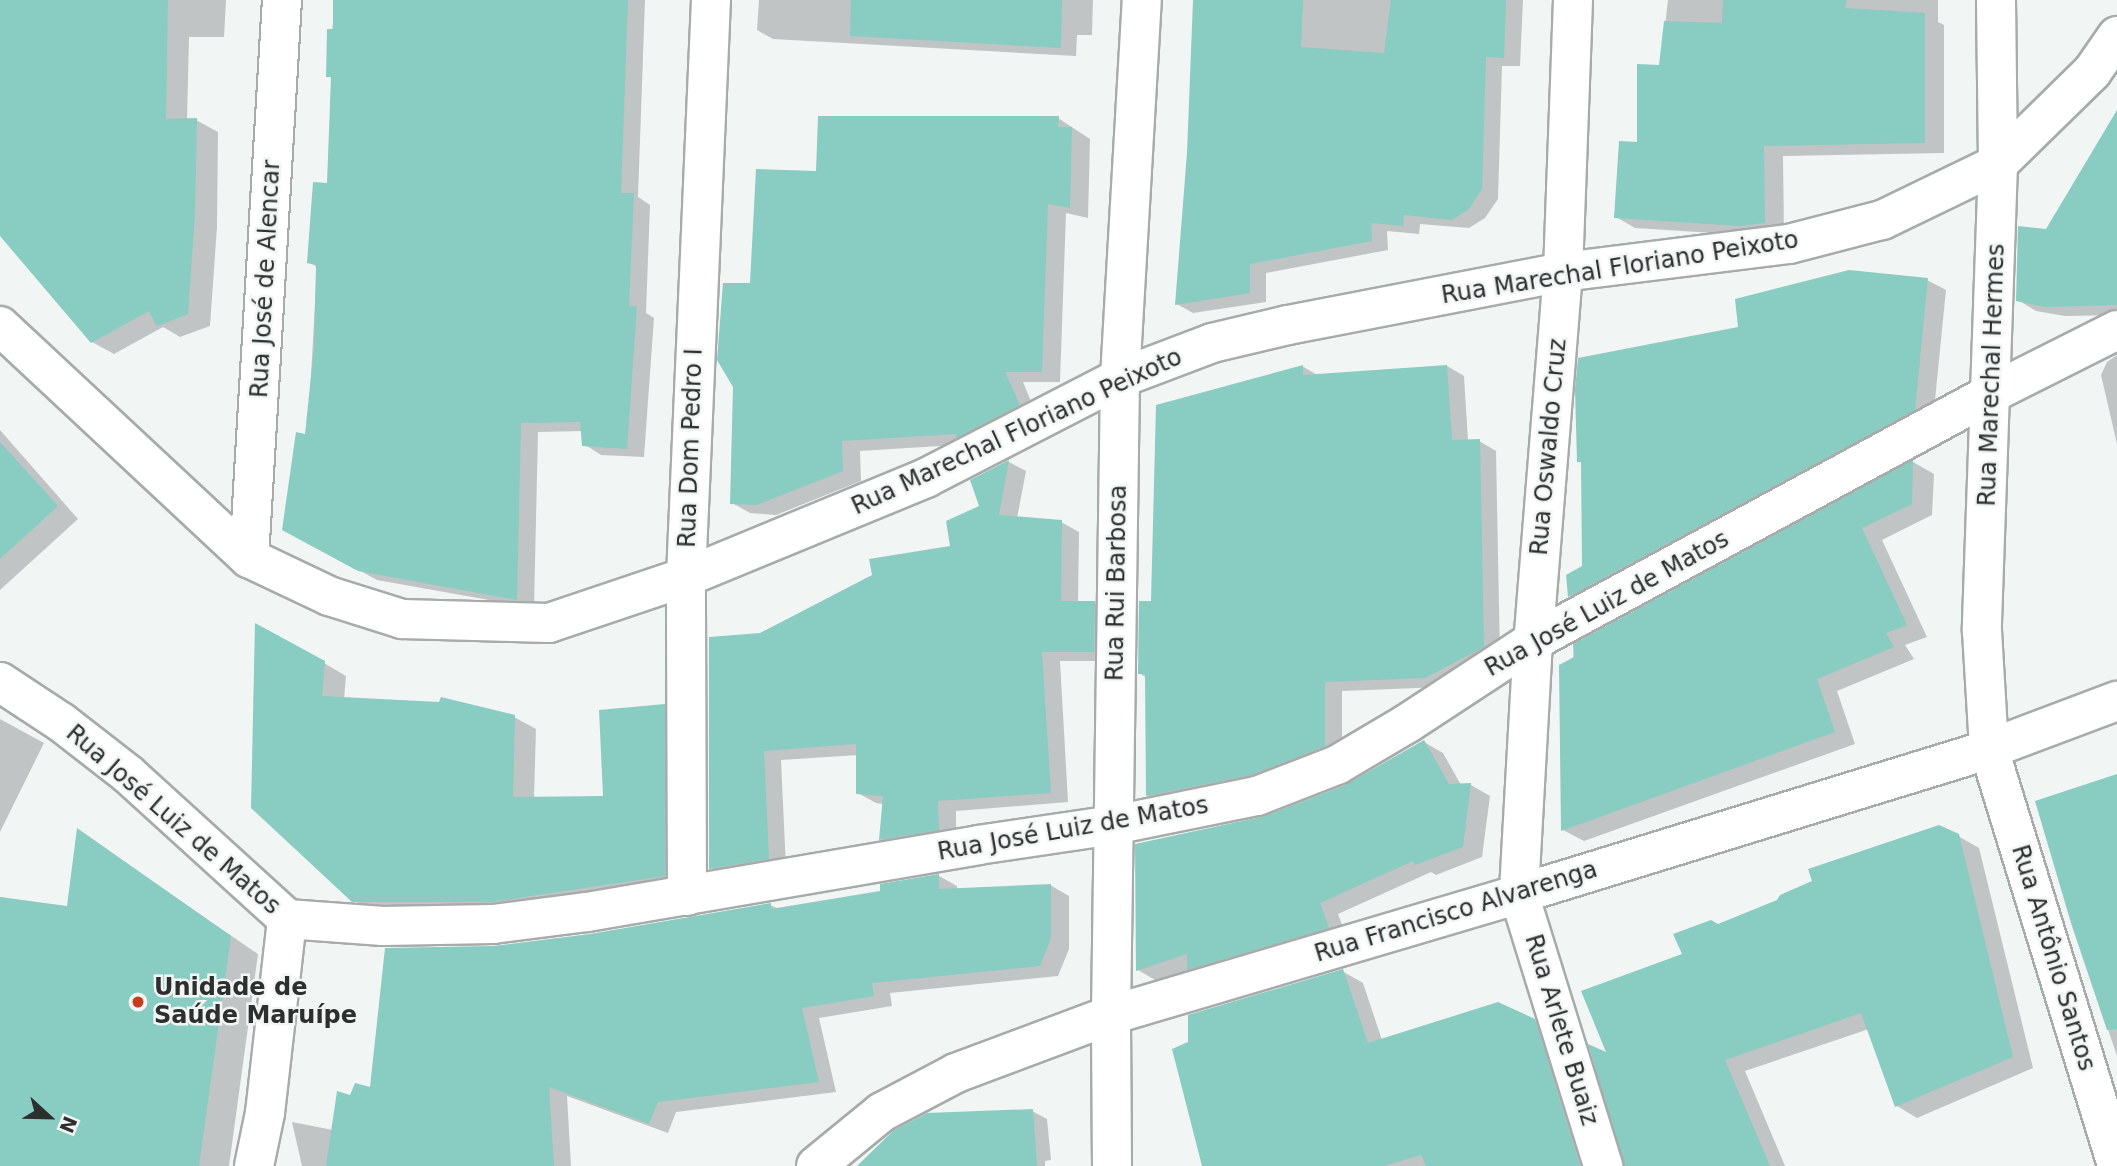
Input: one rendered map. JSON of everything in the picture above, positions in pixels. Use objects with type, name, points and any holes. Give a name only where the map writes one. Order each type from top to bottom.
[{"type":"street","name":"Rua José de Alencar","points":[[249,558],[282,0]]},
{"type":"street","name":"Rua Dom Pedro I","points":[[687,896],[686,577],[711,0]]},
{"type":"street","name":"Rua Rui Barbosa","points":[[1112,1166],[1111,1014],[1120,378],[1142,0]]},
{"type":"street","name":"Rua Oswaldo Cruz","points":[[1519,894],[1533,641],[1563,272],[1573,0]]},
{"type":"street","name":"Rua Marechal Hermes","points":[[1989,749],[1982,631],[1998,164],[1996,0]]},
{"type":"street","name":"Rua Marechal Floriano Peixoto","points":[[0,326],[249,558],[329,596],[402,619],[550,623],[686,577],[926,478],[1120,378],[1212,343],[1288,325],[1563,272],[1789,244],[1882,220],[1998,164],[2092,72],[2117,36]]},
{"type":"street","name":"Rua José Luiz de Matos","points":[[0,682],[61,722],[130,775],[287,919],[383,926],[493,924],[687,896],[978,845],[1114,825],[1257,796],[1337,765],[1408,723],[1533,641],[1992,393],[2117,330]]},
{"type":"street","name":"Rua Francisco Alvarenga","points":[[816,1166],[882,1112],[956,1073],[1111,1014],[1519,894],[1989,749],[2117,701]]},
{"type":"street","name":"Rua Antônio Santos","points":[[1989,749],[2117,1166]]},
{"type":"street","name":"Rua Arlete Buaiz","points":[[1519,894],[1603,1166]]},
{"type":"street","points":[[254,1166],[265,1113],[287,919]]},
{"type":"building","points":[[0,0],[168,0],[166,119],[197,118],[195,213],[188,314],[157,326],[149,311],[91,343],[0,236]]},
{"type":"building","points":[[333,0],[628,0],[621,193],[634,193],[629,306],[637,306],[627,449],[582,446],[580,422],[521,423],[517,600],[358,571],[282,530],[296,432],[305,434],[314,347],[316,265],[307,263],[313,182],[327,183],[331,77],[326,77],[327,29],[333,29]]},
{"type":"building","points":[[851,0],[1062,0],[1061,48],[850,36]]},
{"type":"building","points":[[1193,0],[1303,0],[1301,47],[1384,53],[1391,0],[1506,0],[1504,58],[1486,57],[1482,189],[1469,209],[1452,220],[1404,215],[1403,226],[1371,223],[1372,241],[1250,264],[1250,293],[1175,305],[1187,153]]},
{"type":"building","points":[[1723,0],[1847,0],[1845,8],[1925,13],[1925,143],[1764,146],[1765,223],[1741,226],[1614,218],[1619,141],[1637,142],[1637,64],[1659,65],[1664,21],[1722,23]]},
{"type":"building","points":[[2117,110],[2117,305],[2046,307],[2016,301],[2018,226],[2046,229]]},
{"type":"building","points":[[818,116],[1059,116],[1058,127],[1072,127],[1070,208],[1048,204],[1042,372],[1005,372],[1020,405],[957,438],[956,434],[842,441],[843,471],[757,505],[730,504],[733,387],[717,360],[723,283],[750,283],[756,169],[816,171]]},
{"type":"building","points":[[1849,270],[1928,278],[1915,410],[1568,597],[1566,575],[1582,566],[1581,462],[1577,462],[1575,389],[1578,358],[1738,327],[1735,299]]},
{"type":"building","points":[[1303,365],[1303,375],[1447,365],[1452,440],[1480,439],[1484,647],[1425,678],[1325,682],[1325,746],[1251,775],[1146,796],[1145,674],[1138,674],[1139,601],[1151,601],[1156,405]]},
{"type":"building","points":[[0,442],[58,506],[0,559]]},
{"type":"building","points":[[1009,460],[999,515],[1062,520],[1061,601],[1095,601],[1094,652],[1042,652],[1051,793],[938,801],[939,830],[879,840],[883,796],[856,794],[856,744],[764,751],[769,859],[709,869],[709,637],[760,633],[872,575],[869,559],[950,546],[946,521],[979,506],[970,480]]},
{"type":"building","points":[[1913,460],[1912,504],[1862,528],[1907,625],[1886,633],[1894,647],[1817,679],[1835,732],[1561,831],[1559,665],[1574,657],[1573,644]]},
{"type":"building","points":[[255,623],[325,661],[322,696],[439,702],[441,697],[515,715],[513,797],[603,796],[599,710],[665,704],[665,876],[491,902],[352,902],[251,808]]},
{"type":"building","points":[[1424,740],[1449,784],[1471,783],[1463,847],[1415,865],[1413,861],[1320,903],[1329,928],[1187,970],[1187,954],[1136,971],[1135,844],[1265,816],[1345,785]]},
{"type":"building","points":[[2117,774],[2117,1029],[2107,1030],[2071,923],[2035,801]]},
{"type":"building","points":[[1939,825],[1959,834],[2013,1057],[1895,1107],[1861,1013],[1725,1060],[1770,1166],[1624,1166],[1588,1044],[1606,1052],[1581,991],[1682,954],[1673,934],[1711,920],[1718,924],[1777,900],[1780,895],[1812,881],[1808,869]]},
{"type":"building","name":"Unidade de Saúde Maruípe","points":[[77,828],[231,936],[199,1166],[0,1166],[0,897],[67,906]]},
{"type":"building","points":[[939,874],[939,889],[1051,884],[1051,938],[1040,966],[872,983],[874,996],[802,1008],[819,1082],[658,1102],[649,1124],[549,1087],[554,1166],[326,1166],[337,1091],[350,1095],[355,1083],[370,1087],[385,948],[493,946],[590,934],[771,903],[771,909],[880,891],[880,884]]},
{"type":"building","points":[[1343,969],[1368,1043],[1498,1002],[1535,1019],[1580,1166],[1426,1166],[1421,1155],[1383,1166],[1202,1166],[1172,1049],[1188,1042],[1188,1015]]},
{"type":"building","points":[[1033,1109],[1037,1166],[857,1166],[894,1130],[927,1113]]},
{"type":"place","name":"Unidade de Saúde Maruípe","points":[[138,1002]]}]
